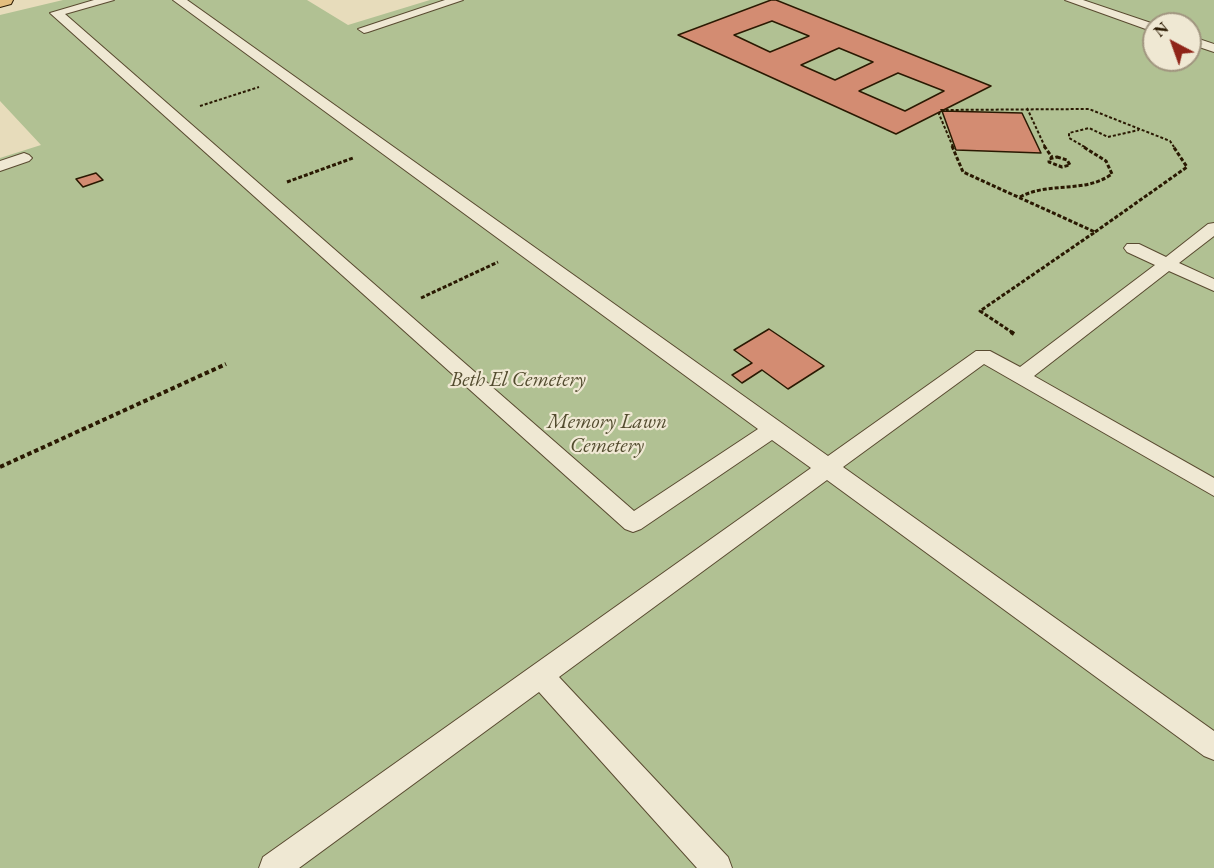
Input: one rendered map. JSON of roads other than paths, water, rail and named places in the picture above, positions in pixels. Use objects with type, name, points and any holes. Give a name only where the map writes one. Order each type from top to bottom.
[{"type":"highway","points":[[0,1],[4,0]]},
{"type":"lane","points":[[108,0],[56,14],[633,523],[773,429]]},
{"type":"lane","points":[[179,0],[1214,747]]},
{"type":"lane","points":[[364,29],[457,0]]},
{"type":"lane","points":[[1071,0],[1142,23]]},
{"type":"lane","points":[[0,166],[24,158]]},
{"type":"lane","points":[[1020,377],[1214,228]]},
{"type":"lane","points":[[1133,248],[1214,286]]},
{"type":"lane","points":[[274,868],[983,355],[1214,488]]},
{"type":"lane","points":[[541,676],[717,868]]},
{"type":"park label","name":"Beth El Cemetery","points":[[518,380]]},
{"type":"park label","name":"Memory Lawn Cemetery","points":[[607,434]]}]
